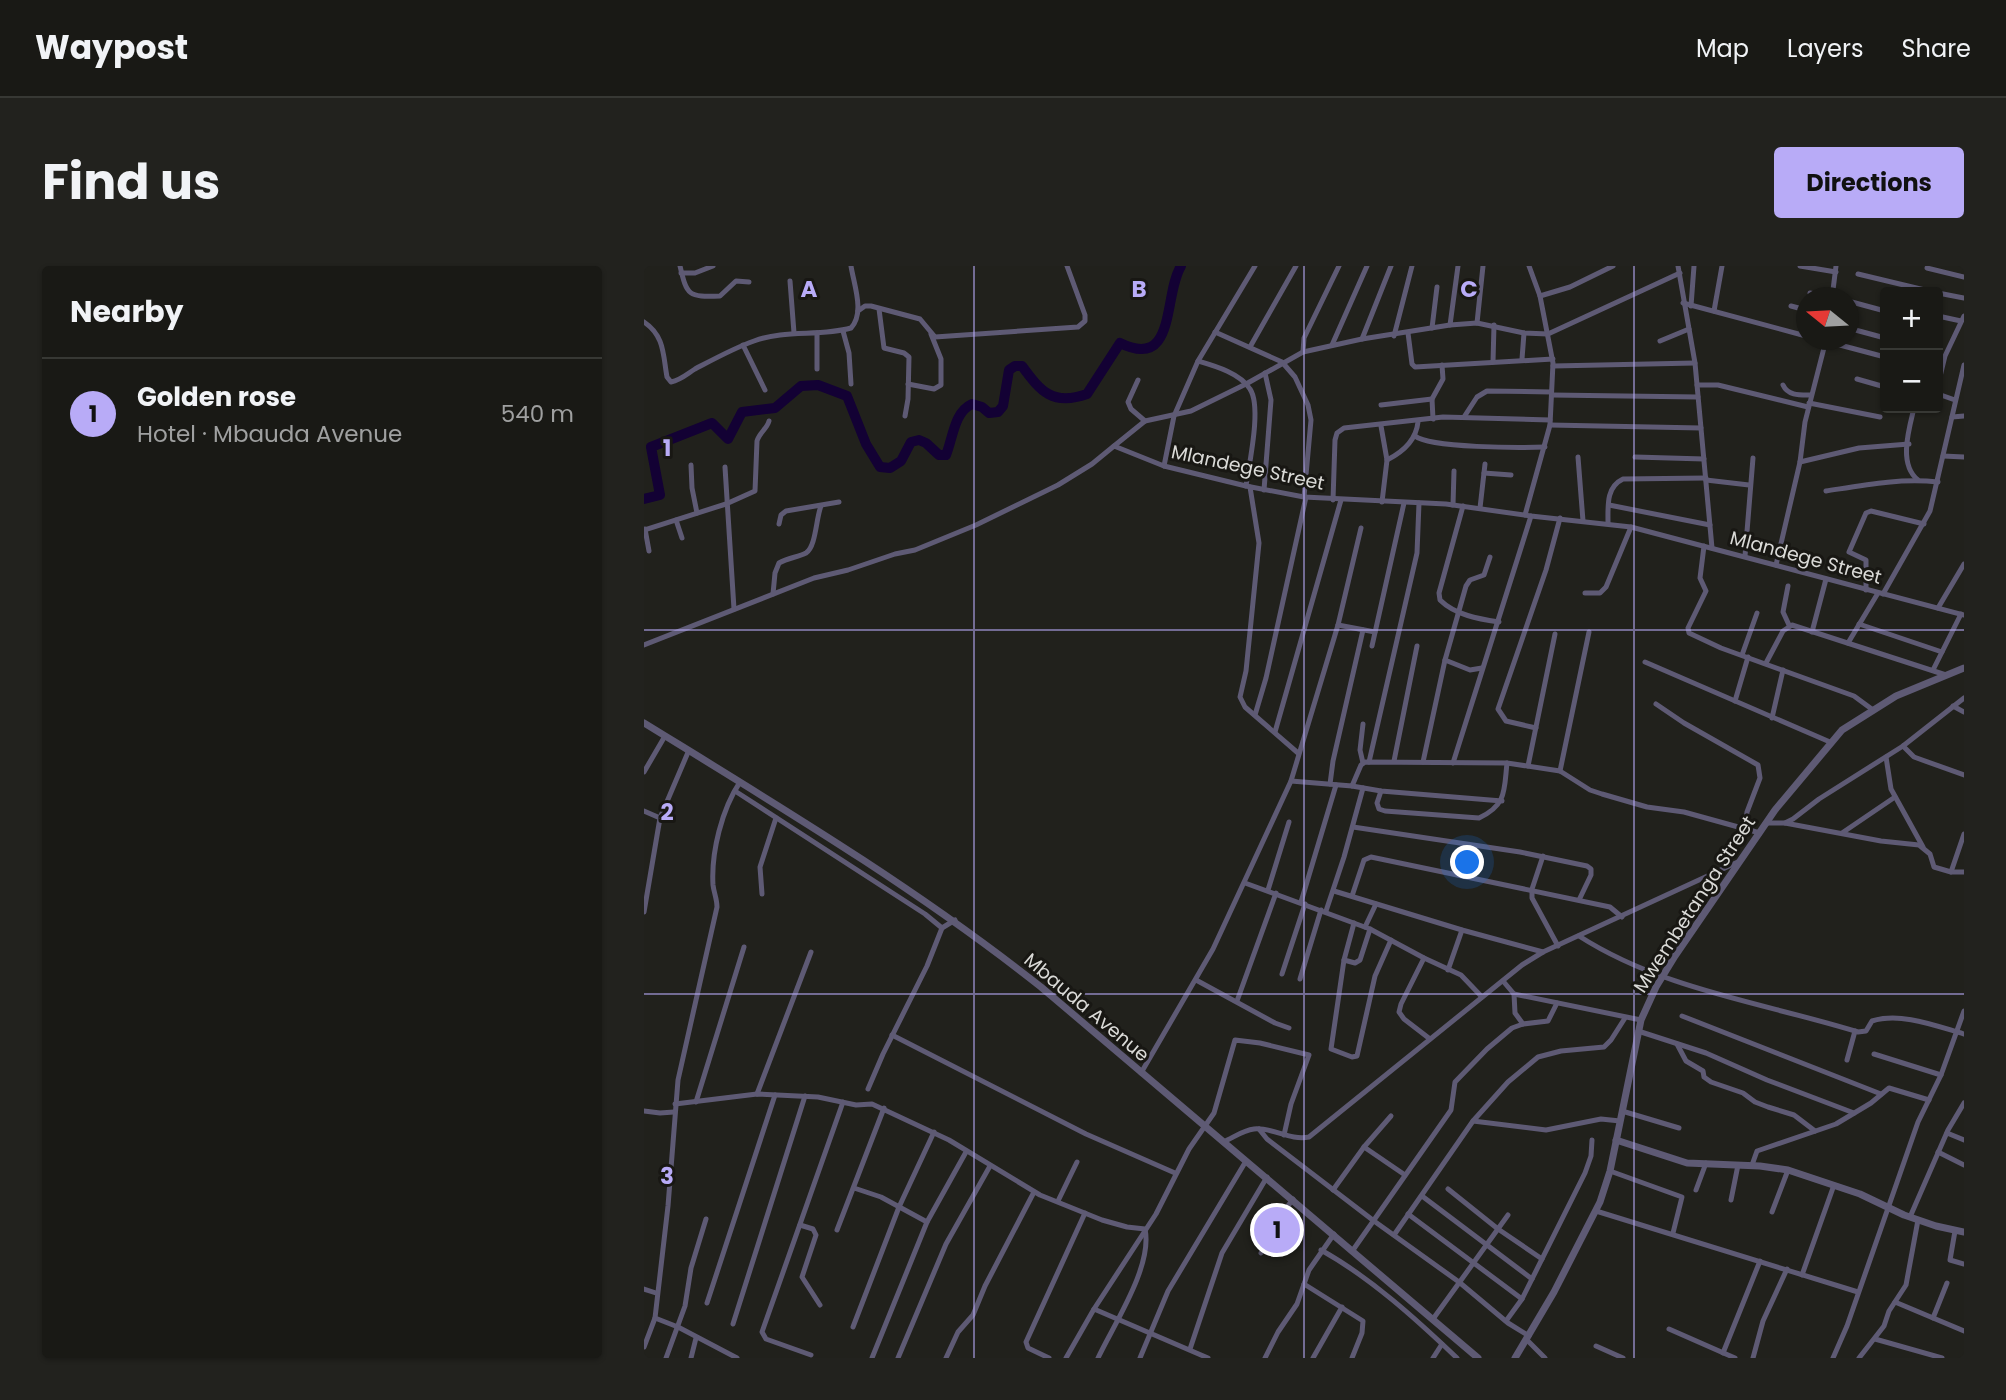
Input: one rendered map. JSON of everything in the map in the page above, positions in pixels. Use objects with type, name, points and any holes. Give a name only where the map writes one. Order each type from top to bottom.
[{"type":"street","points":[[713,266],[695,273],[680,270],[685,288],[695,295],[720,296],[736,281],[749,282]]},
{"type":"street","points":[[644,322],[654,331],[663,346],[667,377],[671,382],[743,345],[766,337],[843,331],[851,328],[855,324],[858,311],[851,266]]},
{"type":"street","points":[[931,334],[935,337],[947,337],[1081,325],[1085,321],[1085,314],[1067,266]]},
{"type":"street","points":[[1164,466],[1174,416],[1198,361],[1255,266]]},
{"type":"street","points":[[1250,347],[1296,266]]},
{"type":"street","points":[[1303,352],[1304,338],[1339,266]]},
{"type":"street","points":[[1332,345],[1367,266]]},
{"type":"street","points":[[1362,339],[1391,266]]},
{"type":"street","points":[[1394,336],[1412,266]]},
{"type":"street","points":[[1450,325],[1458,266]]},
{"type":"street","points":[[1477,323],[1483,266]]},
{"type":"street","points":[[1453,763],[1499,622],[1550,423],[1553,359],[1540,296],[1530,266]]},
{"type":"street","points":[[1540,296],[1570,287],[1613,266]]},
{"type":"street","points":[[1691,306],[1694,266]]},
{"type":"street","points":[[1714,311],[1722,266]]},
{"type":"street","points":[[1800,266],[1836,269],[1834,287]]},
{"type":"street","points":[[1927,268],[1964,277]]},
{"type":"street","points":[[644,645],[814,578],[915,550],[976,525],[1058,485],[1092,464],[1145,421],[1191,411],[1303,352],[1362,339],[1477,323],[1524,333],[1548,334],[1679,270],[1695,363],[1712,548]]},
{"type":"street","points":[[1858,274],[1911,287]]},
{"type":"street","points":[[790,281],[794,333]]},
{"type":"street","points":[[1432,328],[1437,287]]},
{"type":"street","points":[[1943,294],[1964,298]]},
{"type":"street","points":[[1683,303],[1796,333]]},
{"type":"street","points":[[1859,304],[1880,309]]},
{"type":"street","points":[[858,311],[865,306],[920,319],[931,334],[942,359],[941,385],[934,389],[908,384]]},
{"type":"street","points":[[1791,306],[1796,307]]},
{"type":"street","points":[[878,309],[883,346],[886,350],[909,357],[905,416]]},
{"type":"street","points":[[1943,316],[1963,318],[1943,361]]},
{"type":"street","points":[[1493,362],[1494,325]]},
{"type":"street","points":[[1660,341],[1689,328]]},
{"type":"street","points":[[843,331],[849,353],[851,384]]},
{"type":"street","points":[[1859,331],[1880,337]]},
{"type":"street","points":[[1215,332],[1282,362],[1295,377],[1310,414],[1305,497],[1266,678],[1255,715]]},
{"type":"street","points":[[817,333],[817,369]]},
{"type":"street","points":[[1408,333],[1413,366],[1553,359]]},
{"type":"street","points":[[1522,359],[1524,333]]},
{"type":"street","points":[[743,345],[765,390]]},
{"type":"street","points":[[1776,565],[1822,350]]},
{"type":"street","points":[[1859,350],[1880,356]]},
{"type":"street","points":[[1198,361],[1230,373],[1246,384],[1253,395],[1255,411],[1248,487],[1259,543],[1247,671],[1240,697],[1255,715],[1298,753]]},
{"type":"street","points":[[1553,366],[1695,363]]},
{"type":"street","points":[[1433,419],[1432,399],[1443,379],[1442,365]]},
{"type":"street","points":[[1848,643],[1924,524],[1938,482],[1964,365]]},
{"type":"street","points":[[1264,490],[1271,400],[1265,373]]},
{"type":"street","points":[[1857,379],[1880,386]]},
{"type":"street","points":[[1138,380],[1128,402],[1131,409],[1145,421]]},
{"type":"street","points":[[1783,384],[1792,394],[1811,395]]},
{"type":"street","points":[[1697,385],[1718,385],[1808,405],[1880,417]]},
{"type":"street","points":[[1464,417],[1477,397],[1487,391],[1698,397]]},
{"type":"street","points":[[1943,396],[1955,401],[1964,400]]},
{"type":"street","points":[[1381,405],[1432,399]]},
{"type":"street","points":[[1913,413],[1907,465],[1918,480]]},
{"type":"street","points":[[1952,417],[1964,416]]},
{"type":"street","points":[[1333,500],[1337,433],[1347,428],[1464,417],[1701,428]]},
{"type":"street","points":[[649,551],[644,529],[726,505],[755,491],[757,441],[769,421]]},
{"type":"street","points":[[1387,460],[1399,453],[1415,436],[1418,422]]},
{"type":"street","points":[[1381,426],[1387,460],[1382,502]]},
{"type":"street","points":[[1415,436],[1425,441],[1517,448],[1545,447]]},
{"type":"street","points":[[1800,462],[1859,448],[1909,444]]},
{"type":"street","name":"Mlandege Street","points":[[1114,446],[1164,466],[1248,487],[1305,497],[1453,505],[1631,527],[1963,614]]},
{"type":"street","points":[[1943,456],[1964,457]]},
{"type":"street","points":[[1578,457],[1583,521]]},
{"type":"street","points":[[1634,457],[1704,459]]},
{"type":"street","points":[[1745,556],[1753,458]]},
{"type":"street","points":[[1480,508],[1485,464]]},
{"type":"street","points":[[691,465],[697,513]]},
{"type":"street","points":[[725,467],[733,609]]},
{"type":"street","points":[[1453,505],[1454,471]]},
{"type":"street","points":[[1484,473],[1511,475]]},
{"type":"street","points":[[1608,523],[1611,488],[1623,479],[1706,479],[1749,485]]},
{"type":"street","points":[[1826,491],[1888,482],[1938,482]]},
{"type":"street","points":[[1275,732],[1341,500]]},
{"type":"street","points":[[779,524],[781,514],[786,511],[839,502]]},
{"type":"street","points":[[1372,646],[1404,503]]},
{"type":"street","points":[[1352,786],[1366,762],[1417,553],[1419,503]]},
{"type":"street","points":[[1609,505],[1710,525]]},
{"type":"street","points":[[773,594],[779,563],[813,547],[816,517],[821,506]]},
{"type":"street","points":[[1463,506],[1439,597],[1442,603],[1459,612],[1499,622]]},
{"type":"street","points":[[1866,590],[1866,560],[1849,552],[1866,513],[1871,511],[1924,524]]},
{"type":"street","points":[[1536,728],[1506,721],[1497,709],[1546,570],[1560,518]]},
{"type":"street","points":[[676,520],[682,538]]},
{"type":"street","points":[[1585,593],[1600,593],[1606,587],[1631,527]]},
{"type":"street","points":[[1141,1073],[1196,980],[1245,883],[1291,781],[1338,625],[1361,528]]},
{"type":"street","points":[[1704,546],[1700,578],[1706,591],[1688,628],[1689,633],[1854,696],[1873,710]]},
{"type":"street","points":[[1423,762],[1445,660],[1467,583],[1484,575],[1490,557]]},
{"type":"street","points":[[1938,608],[1964,564]]},
{"type":"street","points":[[1812,632],[1826,579]]},
{"type":"street","points":[[1788,586],[1783,612],[1789,625]]},
{"type":"street","points":[[1735,701],[1757,613]]},
{"type":"street","points":[[1933,670],[1963,614]]},
{"type":"street","points":[[1859,624],[1942,652]]},
{"type":"street","points":[[1338,625],[1375,632]]},
{"type":"street","points":[[1766,663],[1789,625]]},
{"type":"street","points":[[1789,625],[1947,675]]},
{"type":"street","points":[[1282,974],[1333,784],[1333,761],[1363,630]]},
{"type":"street","points":[[1560,771],[1589,632]]},
{"type":"street","points":[[1528,765],[1555,634]]},
{"type":"street","points":[[1394,761],[1417,646]]},
{"type":"street","points":[[1445,660],[1470,670],[1482,668]]},
{"type":"street","points":[[1645,662],[1830,742]]},
{"type":"street","name":"Mwembetanga Street","points":[[1515,1358],[1596,1211],[1610,1171],[1641,1020],[1663,976],[1766,823],[1830,742],[1873,710],[1908,691],[1964,668]]},
{"type":"street","points":[[1772,719],[1783,670]]},
{"type":"street","points":[[1785,823],[1903,746],[1964,698]]},
{"type":"street","points":[[1656,704],[1758,765],[1760,778],[1747,812],[1745,828]]},
{"type":"street","points":[[1953,706],[1964,712]]},
{"type":"street","name":"Mbauda Avenue","points":[[644,723],[955,920],[1041,987],[1478,1358]]},
{"type":"street","points":[[1363,724],[1360,750],[1366,762]]},
{"type":"street","points":[[644,772],[665,736]]},
{"type":"street","points":[[1903,746],[1914,757],[1964,775]]},
{"type":"street","points":[[644,912],[660,818],[689,750]]},
{"type":"street","points":[[1886,757],[1891,789],[1932,858],[1934,867],[1951,872],[1964,872]]},
{"type":"street","points":[[1366,762],[1528,765],[1560,771],[1590,790],[1602,794],[1647,807],[1684,812],[1760,833]]},
{"type":"street","points":[[1381,791],[1377,803],[1379,809],[1385,811],[1476,818],[1488,814],[1502,801],[1507,763]]},
{"type":"street","points":[[1291,781],[1502,801]]},
{"type":"street","points":[[644,1347],[655,1318],[668,1206],[674,1112],[683,1052],[718,907],[713,884],[716,845],[725,809],[740,782]]},
{"type":"street","points":[[1300,979],[1323,911],[1334,891],[1363,788]]},
{"type":"street","points":[[734,791],[925,914],[942,928]]},
{"type":"street","points":[[1842,833],[1895,797]]},
{"type":"street","points":[[644,811],[660,818]]},
{"type":"street","points":[[762,894],[760,867],[776,818]]},
{"type":"street","points":[[1268,890],[1289,822]]},
{"type":"street","points":[[1766,823],[1785,823],[1923,846]]},
{"type":"street","points":[[1353,827],[1543,856],[1590,868],[1591,875],[1579,900]]},
{"type":"street","points":[[1951,872],[1964,834]]},
{"type":"street","points":[[1543,856],[1532,889],[1534,905],[1558,946]]},
{"type":"street","points":[[1352,896],[1364,860],[1371,857],[1614,908],[1622,917]]},
{"type":"street","points":[[1223,1142],[1248,1130],[1259,1129],[1304,1138],[1314,1134],[1482,997],[1543,952],[1742,860]]},
{"type":"street","points":[[1245,883],[1367,928],[1467,979],[1482,997]]},
{"type":"street","points":[[1334,891],[1543,952]]},
{"type":"street","points":[[1237,1001],[1276,893]]},
{"type":"street","points":[[1344,960],[1360,960],[1376,904]]},
{"type":"street","points":[[868,1089],[892,1035],[918,987],[942,928],[955,920]]},
{"type":"street","points":[[1354,923],[1344,960],[1331,1048],[1355,1057],[1359,1052],[1375,976],[1391,940]]},
{"type":"street","points":[[1448,970],[1462,930]]},
{"type":"street","points":[[1580,936],[1663,976],[1711,992],[1855,1031],[1866,1031],[1872,1021],[1881,1019],[1920,1022],[1961,1033]]},
{"type":"street","points":[[696,1102],[744,947]]},
{"type":"street","points":[[757,1094],[810,952]]},
{"type":"street","points":[[1423,958],[1399,1012],[1430,1039]]},
{"type":"street","points":[[1196,980],[1289,1028]]},
{"type":"street","points":[[1503,981],[1514,994],[1515,1013],[1523,1024]]},
{"type":"street","points":[[1514,994],[1641,1020]]},
{"type":"street","points":[[1353,1250],[1451,1110],[1455,1082],[1463,1071],[1512,1028],[1548,1021],[1558,1003]]},
{"type":"street","points":[[1833,1358],[1918,1122],[1961,1033],[1964,1011]]},
{"type":"street","points":[[1682,1016],[1881,1094]]},
{"type":"street","points":[[1394,1235],[1473,1121],[1529,1063],[1551,1053],[1604,1046],[1611,1040],[1625,1017]]},
{"type":"street","points":[[1638,1031],[1706,1053],[1854,1113]]},
{"type":"street","points":[[1847,1060],[1855,1031]]},
{"type":"street","points":[[892,1035],[1086,1134],[1175,1173]]},
{"type":"street","points":[[1066,1358],[1163,1200],[1175,1173],[1217,1108],[1237,1038],[1309,1056],[1291,1104],[1284,1135]]},
{"type":"street","points":[[1676,1044],[1686,1061],[1702,1070],[1708,1081],[1743,1093],[1755,1102],[1794,1115],[1815,1131]]},
{"type":"street","points":[[1874,1054],[1941,1075]]},
{"type":"street","points":[[1752,1166],[1757,1151],[1836,1124],[1871,1104],[1892,1088],[1929,1100]]},
{"type":"street","points":[[675,1104],[757,1094],[805,1096],[856,1105],[872,1104],[934,1132],[1034,1192],[1085,1213],[1127,1227],[1145,1229]]},
{"type":"street","points":[[707,1303],[775,1095]]},
{"type":"street","points":[[733,1324],[805,1096]]},
{"type":"street","points":[[811,1355],[766,1339],[762,1332],[843,1102]]},
{"type":"street","points":[[1859,1358],[1875,1339],[1906,1285],[1914,1219],[1938,1152],[1963,1104]]},
{"type":"street","points":[[837,1230],[884,1108]]},
{"type":"street","points":[[644,1111],[674,1112]]},
{"type":"street","points":[[1622,1111],[1679,1128]]},
{"type":"street","points":[[1333,1190],[1364,1147],[1391,1116]]},
{"type":"street","points":[[1473,1121],[1546,1130],[1601,1119],[1620,1121]]},
{"type":"street","points":[[1259,1129],[1267,1139],[1333,1190],[1459,1282],[1528,1338],[1545,1358]]},
{"type":"street","points":[[853,1327],[899,1207],[934,1132]]},
{"type":"street","points":[[1947,1133],[1964,1140]]},
{"type":"street","points":[[1506,1321],[1522,1299],[1585,1173],[1591,1156],[1592,1140]]},
{"type":"street","points":[[1616,1140],[1687,1163],[1788,1170],[1860,1194],[1887,1209],[1914,1219],[1960,1231],[1950,1260],[1964,1264]]},
{"type":"street","points":[[1364,1147],[1405,1175]]},
{"type":"street","points":[[872,1358],[927,1222],[966,1152]]},
{"type":"street","points":[[1938,1152],[1964,1165]]},
{"type":"street","points":[[1140,1358],[1168,1291],[1246,1161]]},
{"type":"street","points":[[1058,1201],[1077,1162]]},
{"type":"street","points":[[1696,1190],[1706,1163]]},
{"type":"street","points":[[1731,1200],[1738,1165]]},
{"type":"street","points":[[898,1358],[946,1244],[990,1166]]},
{"type":"street","points":[[1772,1212],[1788,1170]]},
{"type":"street","points":[[1610,1171],[1682,1197],[1673,1233]]},
{"type":"street","points":[[1189,1349],[1222,1254],[1266,1177]]},
{"type":"street","points":[[1802,1275],[1834,1185]]},
{"type":"street","points":[[854,1188],[881,1197],[927,1222]]},
{"type":"street","points":[[1448,1189],[1498,1229],[1542,1259]]},
{"type":"street","points":[[946,1358],[958,1332],[974,1315],[985,1286],[1034,1192]]},
{"type":"street","points":[[1422,1196],[1532,1279]]},
{"type":"street","points":[[1261,1253],[1276,1220],[1293,1199]]},
{"type":"street","points":[[1596,1211],[1858,1292]]},
{"type":"street","points":[[1049,1358],[1039,1356],[1028,1348],[1026,1342],[1085,1213]]},
{"type":"street","points":[[1408,1214],[1522,1299]]},
{"type":"street","points":[[1433,1320],[1508,1215]]},
{"type":"street","points":[[666,1358],[685,1306],[691,1268],[706,1219]]},
{"type":"street","points":[[800,1225],[816,1232],[802,1276],[820,1305]]},
{"type":"street","points":[[1098,1358],[1118,1321],[1144,1257],[1147,1244],[1145,1229]]},
{"type":"street","points":[[1265,1358],[1297,1304],[1304,1283],[1321,1250],[1334,1234]]},
{"type":"street","points":[[1321,1250],[1356,1272],[1457,1358]]},
{"type":"street","points":[[1723,1353],[1760,1261]]},
{"type":"street","points":[[1753,1358],[1763,1321],[1787,1269]]},
{"type":"street","points":[[1304,1283],[1363,1321],[1364,1326],[1352,1358]]},
{"type":"street","points":[[1933,1318],[1947,1283]]},
{"type":"street","points":[[644,1289],[656,1293]]},
{"type":"street","points":[[1895,1302],[1964,1331]]},
{"type":"street","points":[[1313,1358],[1342,1307]]},
{"type":"street","points":[[1094,1309],[1208,1358]]},
{"type":"street","points":[[655,1318],[678,1327],[724,1355],[737,1358]]},
{"type":"street","points":[[1669,1329],[1735,1358]]},
{"type":"street","points":[[691,1358],[696,1338]]},
{"type":"street","points":[[1875,1339],[1942,1358]]},
{"type":"street","points":[[1433,1358],[1441,1344]]},
{"type":"street","points":[[1596,1346],[1623,1358]]},
{"type":"waterway","points":[[644,499],[660,495],[651,447],[712,423],[728,439],[742,412],[775,408],[801,386],[818,385],[847,396],[866,444],[880,467],[890,468],[901,461],[911,442],[919,440],[939,455],[946,455],[955,426],[966,408],[972,404],[989,413],[998,412],[1003,406],[1009,370],[1015,366],[1022,366],[1035,383],[1049,394],[1065,398],[1087,394],[1120,343],[1138,349],[1151,347],[1160,339],[1181,266]]},
{"type":"place","name":"Golden rose","points":[[1277,1230]]}]
